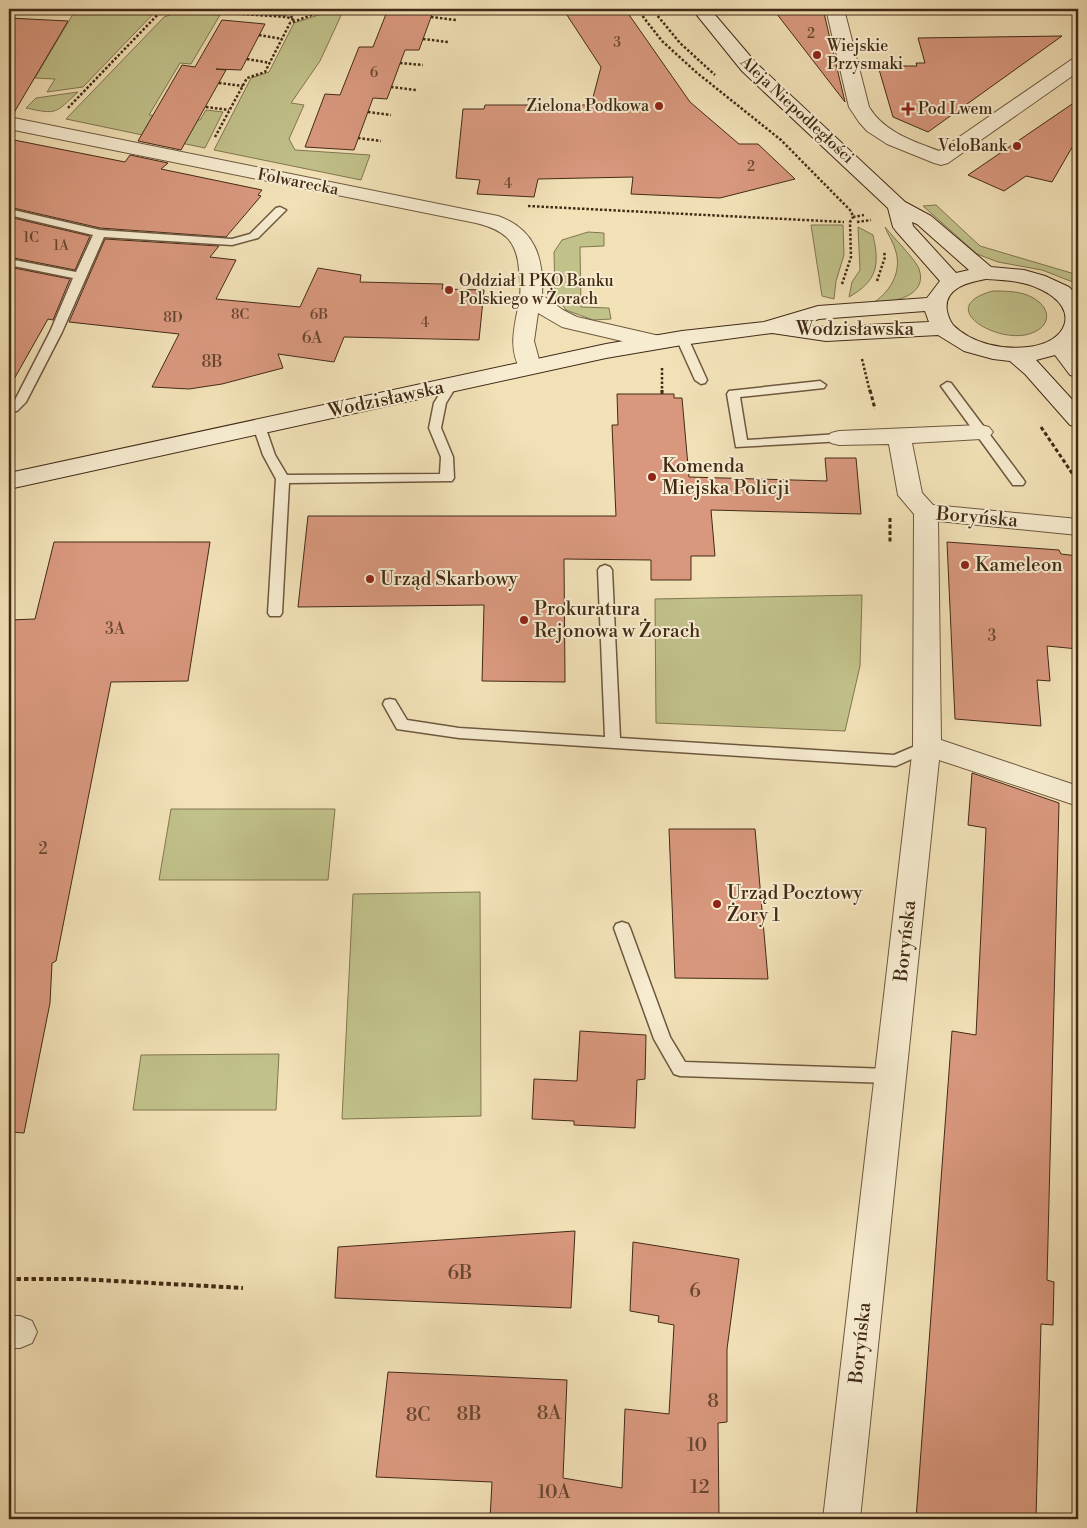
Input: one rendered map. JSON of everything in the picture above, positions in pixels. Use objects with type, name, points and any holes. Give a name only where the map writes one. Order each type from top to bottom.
[{"type":"street","name":"Aleja Niepodległości","points":[[701,9],[749,67],[898,206],[924,220],[986,273]]},
{"type":"street","points":[[835,9],[863,116],[881,134],[942,159],[1078,64]]},
{"type":"street","name":"Folwarecka","points":[[9,123],[494,220],[516,232],[528,250],[530,258],[531,298],[523,325],[524,353],[530,367]]},
{"type":"street","name":"Aleja Niepodległości","points":[[898,206],[903,227],[952,282]]},
{"type":"street","points":[[986,273],[1027,277],[1070,293],[1078,322],[1072,335],[1059,346],[1046,351],[1016,355],[974,347],[952,335],[944,328],[936,316],[935,304],[940,292],[952,282],[968,276],[986,273]]},
{"type":"street","points":[[531,298],[570,322],[656,342]]},
{"type":"street","name":"Wodzisławska","points":[[9,481],[530,367],[656,342],[766,328],[818,313],[935,304]]},
{"type":"street","name":"Wodzisławska","points":[[766,328],[826,334],[944,328]]},
{"type":"street","points":[[1059,346],[1078,370]]},
{"type":"street","points":[[1016,355],[1033,370],[1078,420]]},
{"type":"street","points":[[839,438],[981,432]]},
{"type":"street","points":[[891,437],[910,495],[926,512]]},
{"type":"street","name":"Boryńska","points":[[841,1519],[927,746],[926,512],[1078,527]]},
{"type":"street","points":[[927,746],[1078,796]]},
{"type":"lane","points":[[9,212],[100,233],[232,242],[254,236],[280,210]]},
{"type":"lane","points":[[9,408],[13,408],[20,402],[56,332],[100,233]]},
{"type":"lane","points":[[9,262],[80,276]]},
{"type":"lane","points":[[682,338],[701,380]]},
{"type":"lane","points":[[283,479],[448,478],[447,457],[435,428],[440,403],[451,385]]},
{"type":"lane","points":[[820,385],[733,394],[741,444],[839,438]]},
{"type":"lane","points":[[947,386],[1018,482]]},
{"type":"lane","points":[[259,426],[269,455],[283,479],[275,613]]},
{"type":"lane","points":[[604,570],[613,743]]},
{"type":"lane","points":[[390,704],[402,725],[459,733],[896,761],[927,746]]},
{"type":"lane","points":[[622,928],[662,1039],[680,1069],[890,1076]]},
{"type":"path","points":[[64,112],[164,9],[287,17],[294,20]]},
{"type":"path","points":[[285,9],[294,20]]},
{"type":"path","points":[[212,143],[247,78],[265,72],[294,20],[328,9]]},
{"type":"path","points":[[637,9],[662,41],[696,72],[781,140],[851,211],[853,216],[850,222],[851,257],[841,287]]},
{"type":"path","points":[[431,17],[456,20]]},
{"type":"path","points":[[259,36],[282,39]]},
{"type":"path","points":[[423,39],[448,42]]},
{"type":"path","points":[[247,59],[270,62]]},
{"type":"path","points":[[400,63],[423,65]]},
{"type":"path","points":[[219,83],[243,86]]},
{"type":"path","points":[[391,87],[416,90]]},
{"type":"path","points":[[206,108],[229,110]]},
{"type":"path","points":[[368,112],[391,114]]},
{"type":"path","points":[[358,138],[380,141]]},
{"type":"path","points":[[526,206],[844,222]]},
{"type":"path","points":[[869,217],[874,226]]},
{"type":"path","points":[[857,222],[872,220]]},
{"type":"path","points":[[875,285],[886,257],[882,247]]},
{"type":"path","points":[[861,357],[891,437]]},
{"type":"path","points":[[662,368],[662,394]]},
{"type":"path","points":[[1038,423],[1078,482]]},
{"type":"path","points":[[890,515],[890,544]]},
{"type":"path","points":[[9,1279],[79,1279],[243,1288]]},
{"type":"green space","points":[[76,9],[158,9],[83,87],[47,92],[55,79],[35,78]]},
{"type":"green space","points":[[186,9],[281,9],[287,16]]},
{"type":"green space","points":[[337,9],[344,9],[320,61],[291,103],[304,105],[289,139],[295,150],[370,155],[361,180],[214,150],[251,78],[269,72],[294,23]]},
{"type":"green space","points":[[175,13],[220,15],[191,64],[180,63],[149,115],[200,120],[206,110],[223,112],[205,148],[66,119],[164,17]]},
{"type":"green space","points":[[78,92],[60,108],[50,112],[26,108],[36,98]]},
{"type":"green space","points":[[936,205],[980,246],[1078,275],[1078,284],[1042,270],[998,262],[977,254],[923,206]]},
{"type":"green space","points":[[811,225],[843,225],[844,255],[836,281],[834,299],[822,296]]},
{"type":"green space","points":[[858,227],[873,235],[876,264],[871,279],[849,297],[852,282],[860,270]]},
{"type":"green space","points":[[885,227],[917,265],[921,279],[913,292],[906,297],[871,304],[888,289],[893,282],[897,268],[895,249]]},
{"type":"green space","points":[[588,232],[604,233],[604,246],[580,247],[581,307],[609,308],[611,319],[593,320],[566,310],[555,295],[554,252],[562,240]]},
{"type":"green space","points":[[993,291],[1019,293],[1036,299],[1042,305],[1047,316],[1041,328],[1025,335],[1012,335],[998,333],[985,328],[975,321],[969,313],[969,305],[977,297]]},
{"type":"green space","points":[[862,595],[860,666],[845,731],[656,723],[655,599]]},
{"type":"green space","points":[[171,809],[335,809],[328,880],[159,880]]},
{"type":"green space","points":[[480,892],[481,1116],[342,1119],[353,894]]},
{"type":"green space","points":[[279,1054],[276,1110],[133,1110],[141,1055]]},
{"type":"building","points":[[388,9],[434,9],[419,50],[405,50],[387,99],[373,98],[354,150],[305,147],[325,94],[340,95],[359,47],[373,47]]},
{"type":"building","points":[[563,9],[625,9],[690,102],[739,144],[758,144],[795,179],[720,198],[631,194],[633,177],[538,179],[534,197],[477,194],[480,180],[456,178],[463,109],[484,109],[485,105],[591,105],[601,67]]},
{"type":"building","points":[[773,9],[823,9],[845,102]]},
{"type":"building","points":[[9,18],[68,21],[12,116],[9,115]]},
{"type":"building","points":[[222,20],[265,24],[241,70],[216,69],[226,70],[181,150],[138,141],[182,65],[195,67]]},
{"type":"building","points":[[1062,36],[928,132],[893,117],[878,66],[917,66],[916,63],[925,63],[918,38]]},
{"type":"building","points":[[1078,100],[1078,137],[1052,182],[1026,176],[1004,191],[968,175]]},
{"type":"building","points":[[9,139],[125,162],[130,155],[168,163],[161,169],[262,190],[258,195],[261,196],[226,237],[100,228],[9,207]]},
{"type":"building","points":[[9,217],[90,236],[75,270],[9,257]]},
{"type":"building","points":[[105,239],[219,246],[210,257],[236,260],[216,299],[300,307],[318,268],[361,275],[360,282],[443,284],[442,289],[484,290],[479,340],[344,337],[334,362],[278,354],[283,368],[222,384],[189,389],[152,387],[179,334],[69,322]]},
{"type":"building","points":[[9,267],[70,279],[53,320],[48,319],[9,388]]},
{"type":"building","points":[[617,394],[674,394],[674,398],[682,398],[689,477],[827,481],[825,458],[856,458],[861,514],[711,510],[715,556],[691,556],[691,580],[651,580],[651,560],[564,559],[565,682],[482,681],[484,605],[298,607],[308,516],[616,516],[612,425],[618,425]]},
{"type":"building","points":[[54,542],[210,542],[188,681],[111,682],[56,961],[52,963],[50,1003],[24,1133],[9,1132],[9,620],[35,619]]},
{"type":"building","points":[[947,542],[1059,550],[1061,554],[1078,556],[1078,649],[1047,646],[1050,681],[1037,680],[1041,726],[955,719]]},
{"type":"building","points":[[972,773],[1059,803],[1047,1280],[1054,1282],[1053,1325],[1041,1324],[1036,1519],[916,1519],[952,1031],[976,1035],[986,828],[968,825]]},
{"type":"building","name":"Urząd Pocztowy Żory 1","points":[[669,829],[755,829],[768,979],[675,978]]},
{"type":"building","points":[[580,1031],[646,1035],[645,1079],[637,1080],[635,1128],[574,1125],[574,1121],[532,1119],[534,1079],[577,1081]]},
{"type":"building","points":[[575,1231],[571,1308],[335,1298],[338,1247]]},
{"type":"building","points":[[633,1242],[739,1259],[727,1349],[727,1422],[718,1423],[719,1519],[490,1519],[492,1482],[376,1477],[388,1372],[482,1376],[567,1380],[563,1478],[622,1488],[625,1409],[669,1414],[674,1325],[658,1322],[659,1316],[630,1311]]},
{"type":"place","name":"Wiejskie Przysmaki","points":[[817,55]]},
{"type":"place","name":"Zielona Podkowa","points":[[659,106]]},
{"type":"place","name":"Pod Lwem","points":[[908,109]]},
{"type":"place","name":"VeloBank","points":[[1017,146]]},
{"type":"place","name":"Oddział 1 PKO Banku Polskiego w Żorach","points":[[449,290]]},
{"type":"place","name":"Komenda Miejska Policji","points":[[652,477]]},
{"type":"place","name":"Kameleon","points":[[965,565]]},
{"type":"place","name":"Urząd Skarbowy","points":[[370,579]]},
{"type":"place","name":"Prokuratura Rejonowa w Żorach","points":[[524,620]]},
{"type":"place","name":"Urząd Pocztowy Żory 1","points":[[717,904]]}]
